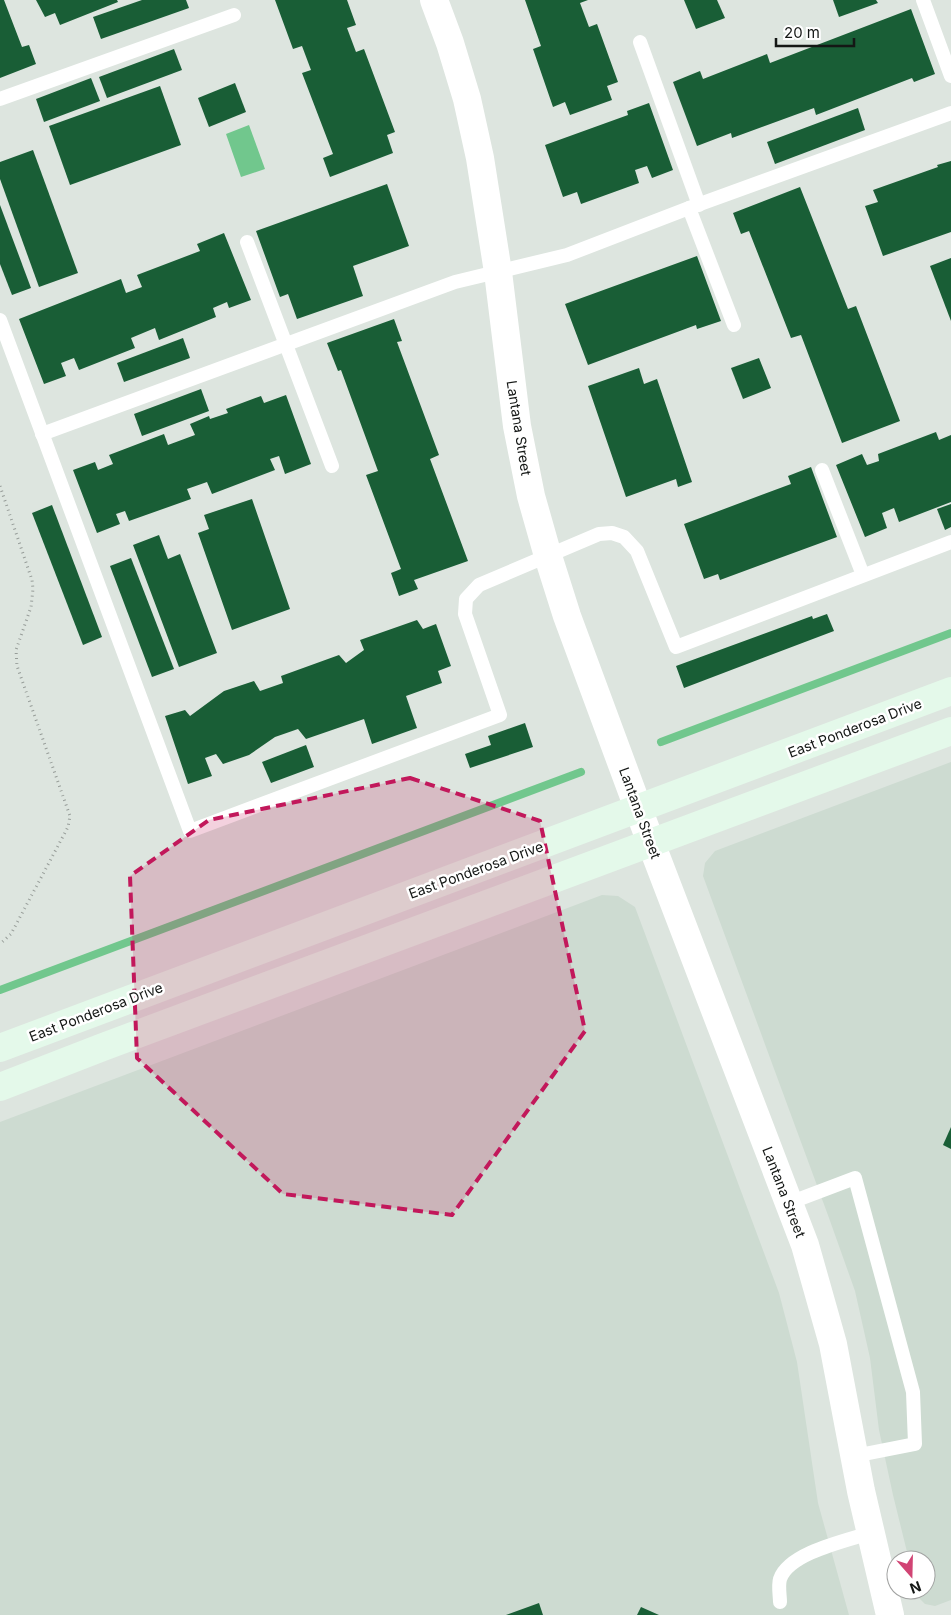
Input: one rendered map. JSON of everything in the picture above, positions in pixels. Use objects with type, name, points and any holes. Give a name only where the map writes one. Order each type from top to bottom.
[{"type":"main road","name":"East Ponderosa Drive","points":[[0,1048],[347,917],[639,810],[951,691]]},
{"type":"main road","points":[[0,1087],[112,1043],[951,731]]},
{"type":"street","name":"Lantana Street","points":[[434,0],[450,43],[467,99],[480,158],[498,272],[517,426],[531,496],[567,616],[651,843],[805,1245],[832,1344],[870,1533],[890,1615]]},
{"type":"lane","points":[[923,0],[951,76]]},
{"type":"lane","points":[[0,99],[234,15]]},
{"type":"lane","points":[[640,42],[734,325]]},
{"type":"lane","points":[[42,434],[455,282],[567,255],[951,114]]},
{"type":"lane","points":[[247,242],[332,466]]},
{"type":"lane","points":[[0,320],[190,831],[500,715],[465,614],[466,599],[479,586],[599,534],[612,533],[624,538],[637,551],[676,647],[951,542]]},
{"type":"lane","points":[[822,470],[863,575]]},
{"type":"lane","points":[[789,1203],[855,1178],[913,1392],[914,1444],[854,1456]]},
{"type":"lane","points":[[780,1602],[779,1580],[789,1564],[807,1554],[870,1533]]},
{"type":"path","points":[[0,486],[32,580],[33,589],[31,607],[16,650],[18,666],[70,816],[68,827],[11,934],[0,944]]},
{"type":"highlighted area","points":[[410,778],[540,821],[585,1031],[452,1215],[283,1194],[137,1058],[130,876],[209,820]]},
{"type":"shaded area","points":[[249,125],[265,169],[241,177],[226,134]]},
{"type":"shaded area","points":[[951,762],[951,1600],[935,1606],[925,1604],[921,1600],[936,1600],[936,1550],[907,1550],[879,1430],[870,1358],[855,1291],[703,876],[705,863],[715,851]]},
{"type":"shaded area","points":[[602,895],[618,896],[635,907],[779,1293],[797,1362],[818,1503],[849,1615],[0,1615],[0,1122]]},
{"type":"building","points":[[0,0],[4,0],[22,47],[29,45],[36,64],[0,78]]},
{"type":"building","points":[[36,0],[117,0],[118,2],[60,25],[55,13],[45,17]]},
{"type":"building","points":[[142,0],[186,0],[189,8],[101,39],[93,17]]},
{"type":"building","points":[[275,0],[347,0],[356,25],[347,28],[356,52],[364,49],[395,132],[387,135],[393,153],[330,177],[323,158],[333,154],[302,73],[311,70],[302,46],[293,49]]},
{"type":"building","points":[[525,0],[588,0],[580,3],[589,27],[597,24],[618,82],[607,86],[612,100],[570,115],[565,102],[553,107],[533,49],[541,46]]},
{"type":"building","points":[[684,0],[717,0],[725,18],[696,29]]},
{"type":"building","points":[[833,0],[876,0],[878,3],[839,17]]},
{"type":"building","points":[[911,9],[935,74],[914,82],[912,78],[816,115],[814,108],[732,138],[731,133],[697,146],[673,82],[700,71],[703,79],[767,54],[770,63]]},
{"type":"building","points":[[174,49],[182,70],[107,98],[99,77]]},
{"type":"building","points":[[91,78],[100,101],[44,122],[36,99]]},
{"type":"building","points":[[235,83],[246,112],[209,127],[198,98]]},
{"type":"building","points":[[160,86],[181,145],[70,185],[49,126]]},
{"type":"building","points":[[649,103],[673,170],[652,178],[647,166],[635,170],[639,183],[581,204],[577,192],[563,197],[545,145],[628,115],[627,111]]},
{"type":"building","points":[[858,108],[865,130],[775,164],[767,142]]},
{"type":"building","points":[[33,150],[78,273],[39,287],[0,179],[0,162]]},
{"type":"building","points":[[951,161],[951,232],[883,256],[865,206],[878,202],[873,190]]},
{"type":"building","points":[[387,184],[409,246],[353,266],[363,296],[297,319],[288,294],[280,297],[256,231]]},
{"type":"building","points":[[800,187],[848,309],[856,306],[900,421],[842,443],[801,335],[791,338],[749,231],[741,234],[733,213]]},
{"type":"building","points":[[0,205],[31,288],[12,295],[0,264]]},
{"type":"building","points":[[224,233],[251,300],[229,308],[227,302],[213,308],[216,317],[159,340],[155,328],[131,338],[135,348],[79,370],[74,358],[61,363],[66,376],[44,384],[19,319],[121,279],[126,293],[142,287],[137,275],[200,251],[197,244]]},
{"type":"building","points":[[697,256],[721,321],[697,329],[696,325],[588,365],[565,304]]},
{"type":"building","points":[[951,258],[951,321],[930,266]]},
{"type":"building","points":[[394,319],[402,341],[397,342],[439,455],[430,459],[468,561],[414,580],[418,589],[399,596],[391,573],[401,569],[366,475],[378,471],[341,370],[338,371],[327,343]]},
{"type":"building","points":[[183,338],[190,358],[124,382],[117,363]]},
{"type":"building","points":[[759,358],[771,388],[743,399],[731,368]]},
{"type":"building","points":[[639,368],[644,384],[657,379],[692,482],[678,487],[676,479],[626,497],[588,386]]},
{"type":"building","points":[[201,389],[209,411],[142,436],[134,414]]},
{"type":"building","points":[[286,395],[311,464],[285,474],[279,456],[270,459],[275,470],[212,494],[207,482],[187,489],[191,499],[129,521],[125,511],[116,514],[120,524],[97,533],[73,470],[95,462],[98,470],[113,464],[109,455],[164,434],[168,445],[195,435],[190,424],[209,416],[210,419],[228,413],[226,409],[261,396],[264,403]]},
{"type":"building","points":[[936,432],[939,440],[951,435],[951,502],[899,522],[894,508],[882,513],[887,528],[865,537],[836,465],[862,454],[867,465],[879,461],[878,454]]},
{"type":"building","points":[[811,467],[837,537],[720,580],[718,574],[704,579],[684,524],[791,484],[788,476]]},
{"type":"building","points":[[252,499],[290,609],[232,630],[198,533],[209,529],[204,515]]},
{"type":"building","points":[[951,504],[951,527],[945,530],[937,509]]},
{"type":"building","points":[[52,505],[102,637],[83,645],[32,513]]},
{"type":"building","points":[[159,535],[168,559],[180,554],[217,653],[179,667],[133,545]]},
{"type":"building","points":[[131,558],[174,669],[152,677],[110,566]]},
{"type":"building","points":[[827,614],[834,631],[684,688],[676,666],[812,616],[813,619]]},
{"type":"building","points":[[417,620],[423,629],[436,624],[451,666],[438,671],[442,683],[406,696],[417,728],[372,744],[364,719],[306,739],[298,729],[275,737],[249,755],[223,764],[216,754],[205,758],[212,776],[188,784],[165,716],[185,710],[190,716],[224,691],[254,681],[260,691],[283,683],[281,676],[339,655],[346,663],[364,650],[360,640]]},
{"type":"building","points":[[525,723],[533,747],[470,768],[465,754],[491,745],[488,736]]},
{"type":"building","points":[[306,745],[314,767],[271,783],[262,762]]},
{"type":"building","points":[[951,1127],[951,1149],[943,1145]]},
{"type":"building","points":[[539,1603],[543,1615],[506,1615]]},
{"type":"building","points":[[641,1607],[659,1615],[637,1615]]},
{"type":"waterway","points":[[661,742],[951,633]]},
{"type":"waterway","points":[[0,990],[581,772]]}]
